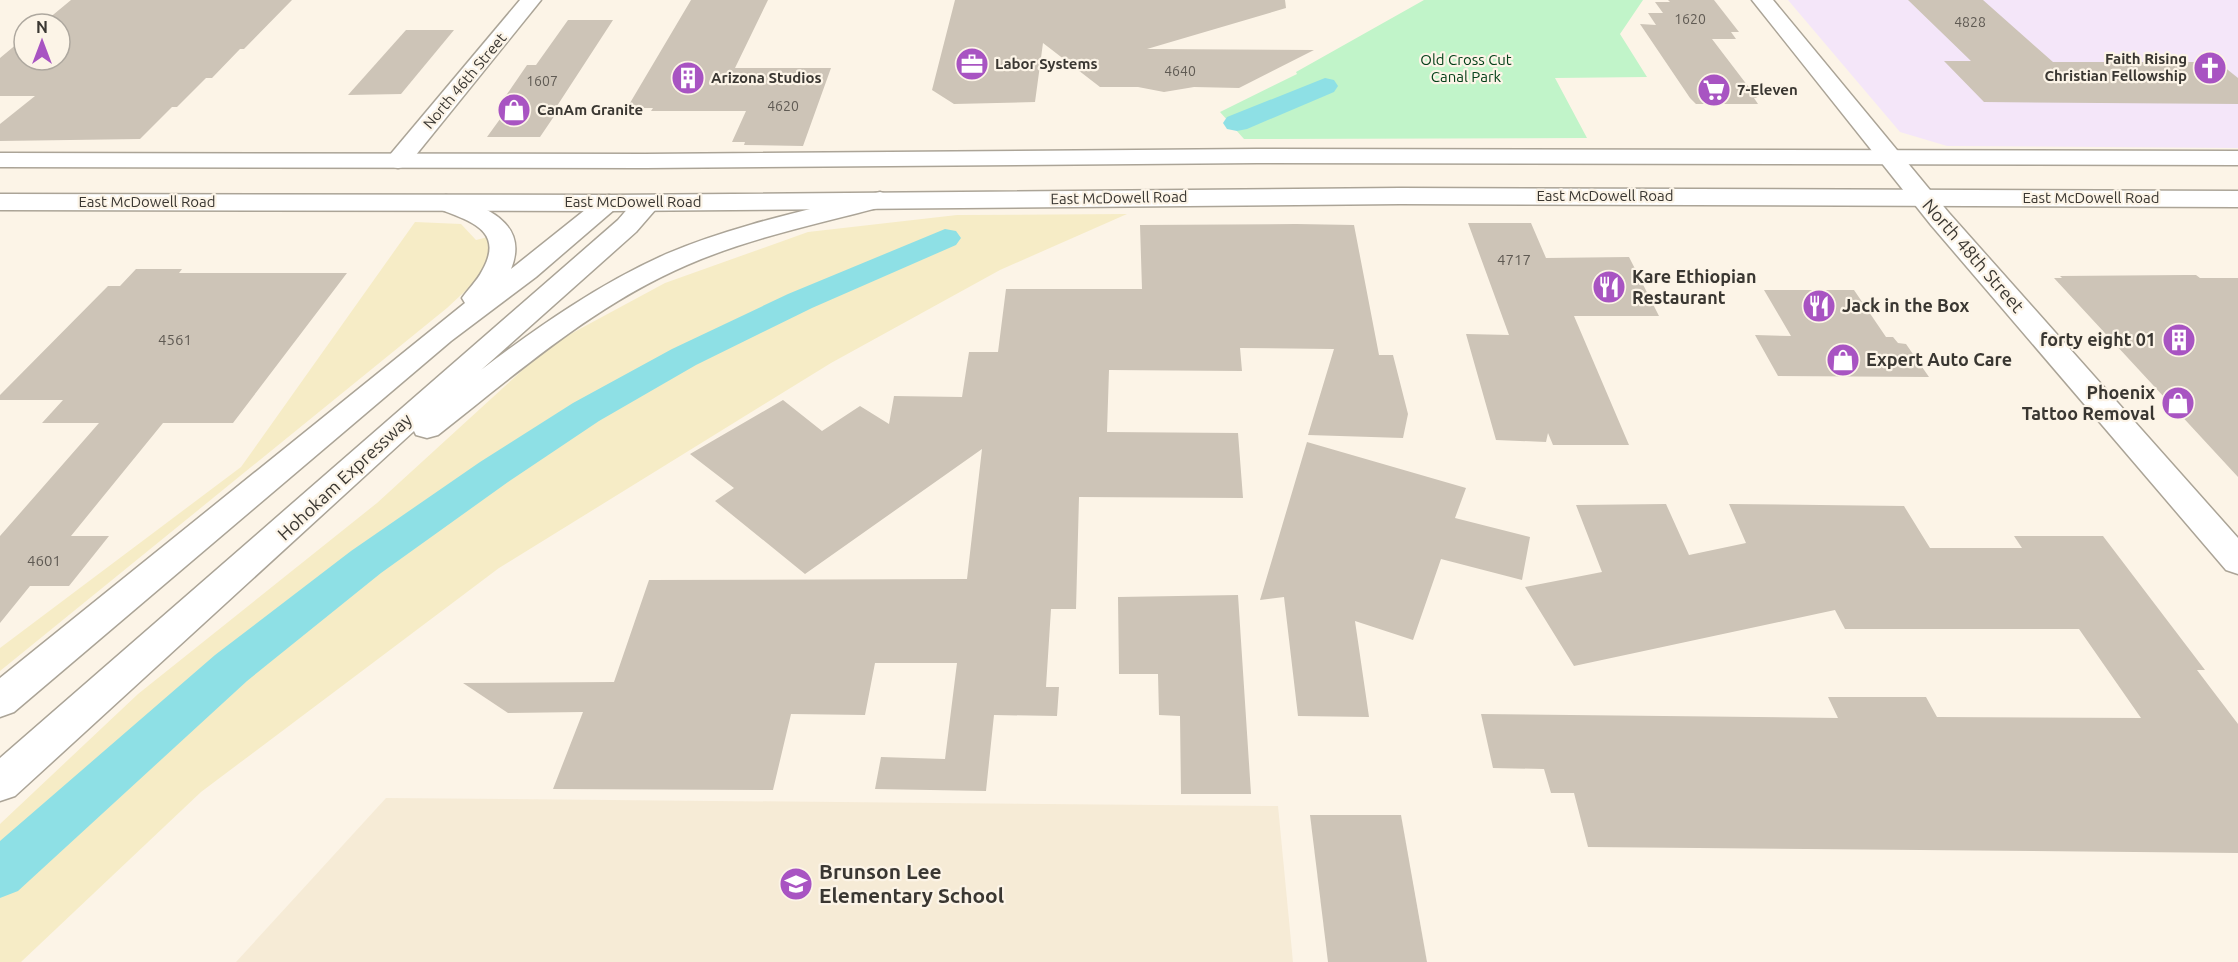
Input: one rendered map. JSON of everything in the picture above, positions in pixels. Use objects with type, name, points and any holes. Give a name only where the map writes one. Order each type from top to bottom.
[{"type":"main road","name":"North 46th Street","points":[[398,161],[531,0]]},
{"type":"main road","name":"North 48th Street","points":[[1762,0],[1922,197],[2238,561]]},
{"type":"main road","points":[[1388,156],[1400,196]]},
{"type":"main road","points":[[0,160],[678,161],[1388,156],[2238,158]]},
{"type":"main road","points":[[142,202],[174,160]]},
{"type":"main road","points":[[200,202],[328,188],[372,175],[398,161]]},
{"type":"main road","points":[[0,701],[441,334],[526,271],[609,203],[632,180],[645,161]]},
{"type":"main road","name":"Hohokam Expressway","points":[[0,783],[270,546],[457,374],[627,226],[649,202],[678,161]]},
{"type":"main road","name":"East McDowell Road","points":[[0,202],[609,203],[1400,196],[2238,198]]},
{"type":"main road","points":[[270,546],[558,325],[621,287],[653,270],[722,243],[880,200]]},
{"type":"main road","points":[[441,334],[489,284],[503,254],[501,235],[495,228],[479,217],[446,203]]},
{"type":"shaded area","points":[[1788,0],[2238,0],[2238,148],[1947,146],[1900,132]]},
{"type":"shaded area","name":"Brunson Lee Elementary School","points":[[386,798],[1278,806],[1293,962],[236,962]]},
{"type":"green space","name":"Old Cross Cut Canal Park","points":[[1424,0],[1643,0],[1620,34],[1647,77],[1555,78],[1587,138],[1244,139],[1220,112],[1297,74],[1296,72]]},
{"type":"sand","points":[[1127,214],[1000,270],[831,363],[499,568],[201,792],[21,962],[0,962],[0,824],[138,694],[377,503],[550,345],[665,283],[808,232],[957,215]]},
{"type":"sand","points":[[415,222],[461,224],[476,240],[488,237],[491,254],[476,281],[447,308],[0,671],[0,648],[241,467]]},
{"type":"building","points":[[71,0],[292,0],[244,49],[240,49],[212,78],[206,78],[177,107],[172,107],[140,139],[0,141],[0,124],[35,96],[0,96],[0,58],[12,48],[12,72],[72,72],[72,12],[56,12]]},
{"type":"building","points":[[691,0],[768,0],[735,68],[831,68],[803,146],[744,145],[745,142],[732,142],[746,111],[651,111],[653,108],[627,108]]},
{"type":"building","points":[[955,0],[1285,0],[1286,8],[1147,49],[1314,50],[1239,88],[1194,87],[1164,92],[1138,87],[1100,87],[1043,43],[1035,102],[954,104],[932,90]]},
{"type":"building","points":[[1668,0],[1714,0],[1739,32],[1731,32],[1736,39],[1712,39],[1757,98],[1754,98],[1758,104],[1696,104],[1690,98],[1640,24],[1656,25],[1648,13],[1663,13],[1655,2],[1670,2]]},
{"type":"building","points":[[1908,0],[1983,0],[2053,62],[2218,62],[2238,78],[2238,104],[1984,102],[1944,61],[1971,61]]},
{"type":"building","points":[[568,20],[613,20],[557,106],[561,106],[540,137],[487,137],[516,97],[505,97],[527,65],[536,65]]},
{"type":"building","points":[[406,30],[454,30],[401,94],[348,95]]},
{"type":"building","points":[[1468,223],[1531,223],[1546,258],[1629,257],[1659,316],[1574,316],[1629,445],[1553,445],[1548,433],[1546,442],[1496,440],[1466,334],[1509,335]]},
{"type":"building","points":[[1140,225],[1354,225],[1379,355],[1393,355],[1408,414],[1403,438],[1308,435],[1334,349],[1240,348],[1242,371],[1109,370],[1107,432],[1238,433],[1243,498],[1079,497],[1076,609],[1051,609],[1046,687],[1059,687],[1057,716],[994,715],[986,791],[875,789],[881,757],[945,759],[957,663],[875,663],[865,715],[791,714],[773,790],[553,789],[583,712],[508,713],[463,683],[614,682],[649,580],[967,579],[982,449],[805,574],[715,501],[734,488],[690,454],[783,400],[822,431],[860,406],[889,424],[894,396],[962,397],[969,352],[998,352],[1006,289],[1142,289]]},
{"type":"building","points":[[136,269],[182,269],[179,273],[347,273],[233,423],[163,423],[71,536],[109,536],[69,586],[30,586],[0,623],[0,536],[99,423],[42,423],[63,400],[0,400],[0,395],[108,286],[120,286]]},
{"type":"building","name":"forty eight 01","points":[[2196,275],[2200,278],[2238,278],[2238,477],[2054,278],[2062,278],[2060,276]]},
{"type":"building","points":[[1764,290],[1854,290],[1886,337],[1893,337],[1898,343],[1906,344],[1929,377],[1778,376],[1755,335],[1791,336]]},
{"type":"building","points":[[1307,442],[1466,488],[1455,518],[1530,537],[1522,580],[1441,559],[1413,640],[1355,621],[1369,717],[1298,716],[1284,597],[1260,600]]},
{"type":"building","points":[[1666,504],[1689,555],[1746,543],[1729,504],[1904,506],[1930,548],[2022,548],[2014,536],[2103,536],[2205,670],[2197,670],[2238,724],[2238,853],[1588,847],[1574,793],[1551,793],[1544,769],[1493,768],[1481,714],[1838,718],[1828,697],[1926,697],[1937,717],[2141,718],[2079,629],[1845,629],[1835,610],[1574,666],[1525,587],[1602,572],[1576,505]]},
{"type":"building","points":[[1238,595],[1251,794],[1181,794],[1180,716],[1159,715],[1158,674],[1119,674],[1118,597]]},
{"type":"building","points":[[1310,815],[1401,815],[1427,962],[1328,962]]},
{"type":"waterway","points":[[1237,123],[1325,86]]},
{"type":"waterway","points":[[0,874],[231,668],[366,562],[494,472],[586,412],[684,357],[800,301],[945,238]]},
{"type":"place","name":"Labor Systems","points":[[972,64]]},
{"type":"place","name":"Faith Rising Christian Fellowship","points":[[2210,68]]},
{"type":"place","name":"Arizona Studios","points":[[688,78]]},
{"type":"place","name":"7-Eleven","points":[[1714,90]]},
{"type":"place","name":"CanAm Granite","points":[[514,110]]},
{"type":"place","name":"Kare Ethiopian Restaurant","points":[[1609,287]]},
{"type":"place","name":"Jack in the Box","points":[[1819,306]]},
{"type":"place","name":"forty eight 01","points":[[2179,340]]},
{"type":"place","name":"Expert Auto Care","points":[[1843,360]]},
{"type":"place","name":"Phoenix Tattoo Removal","points":[[2178,403]]},
{"type":"place","name":"Brunson Lee Elementary School","points":[[796,884]]}]
